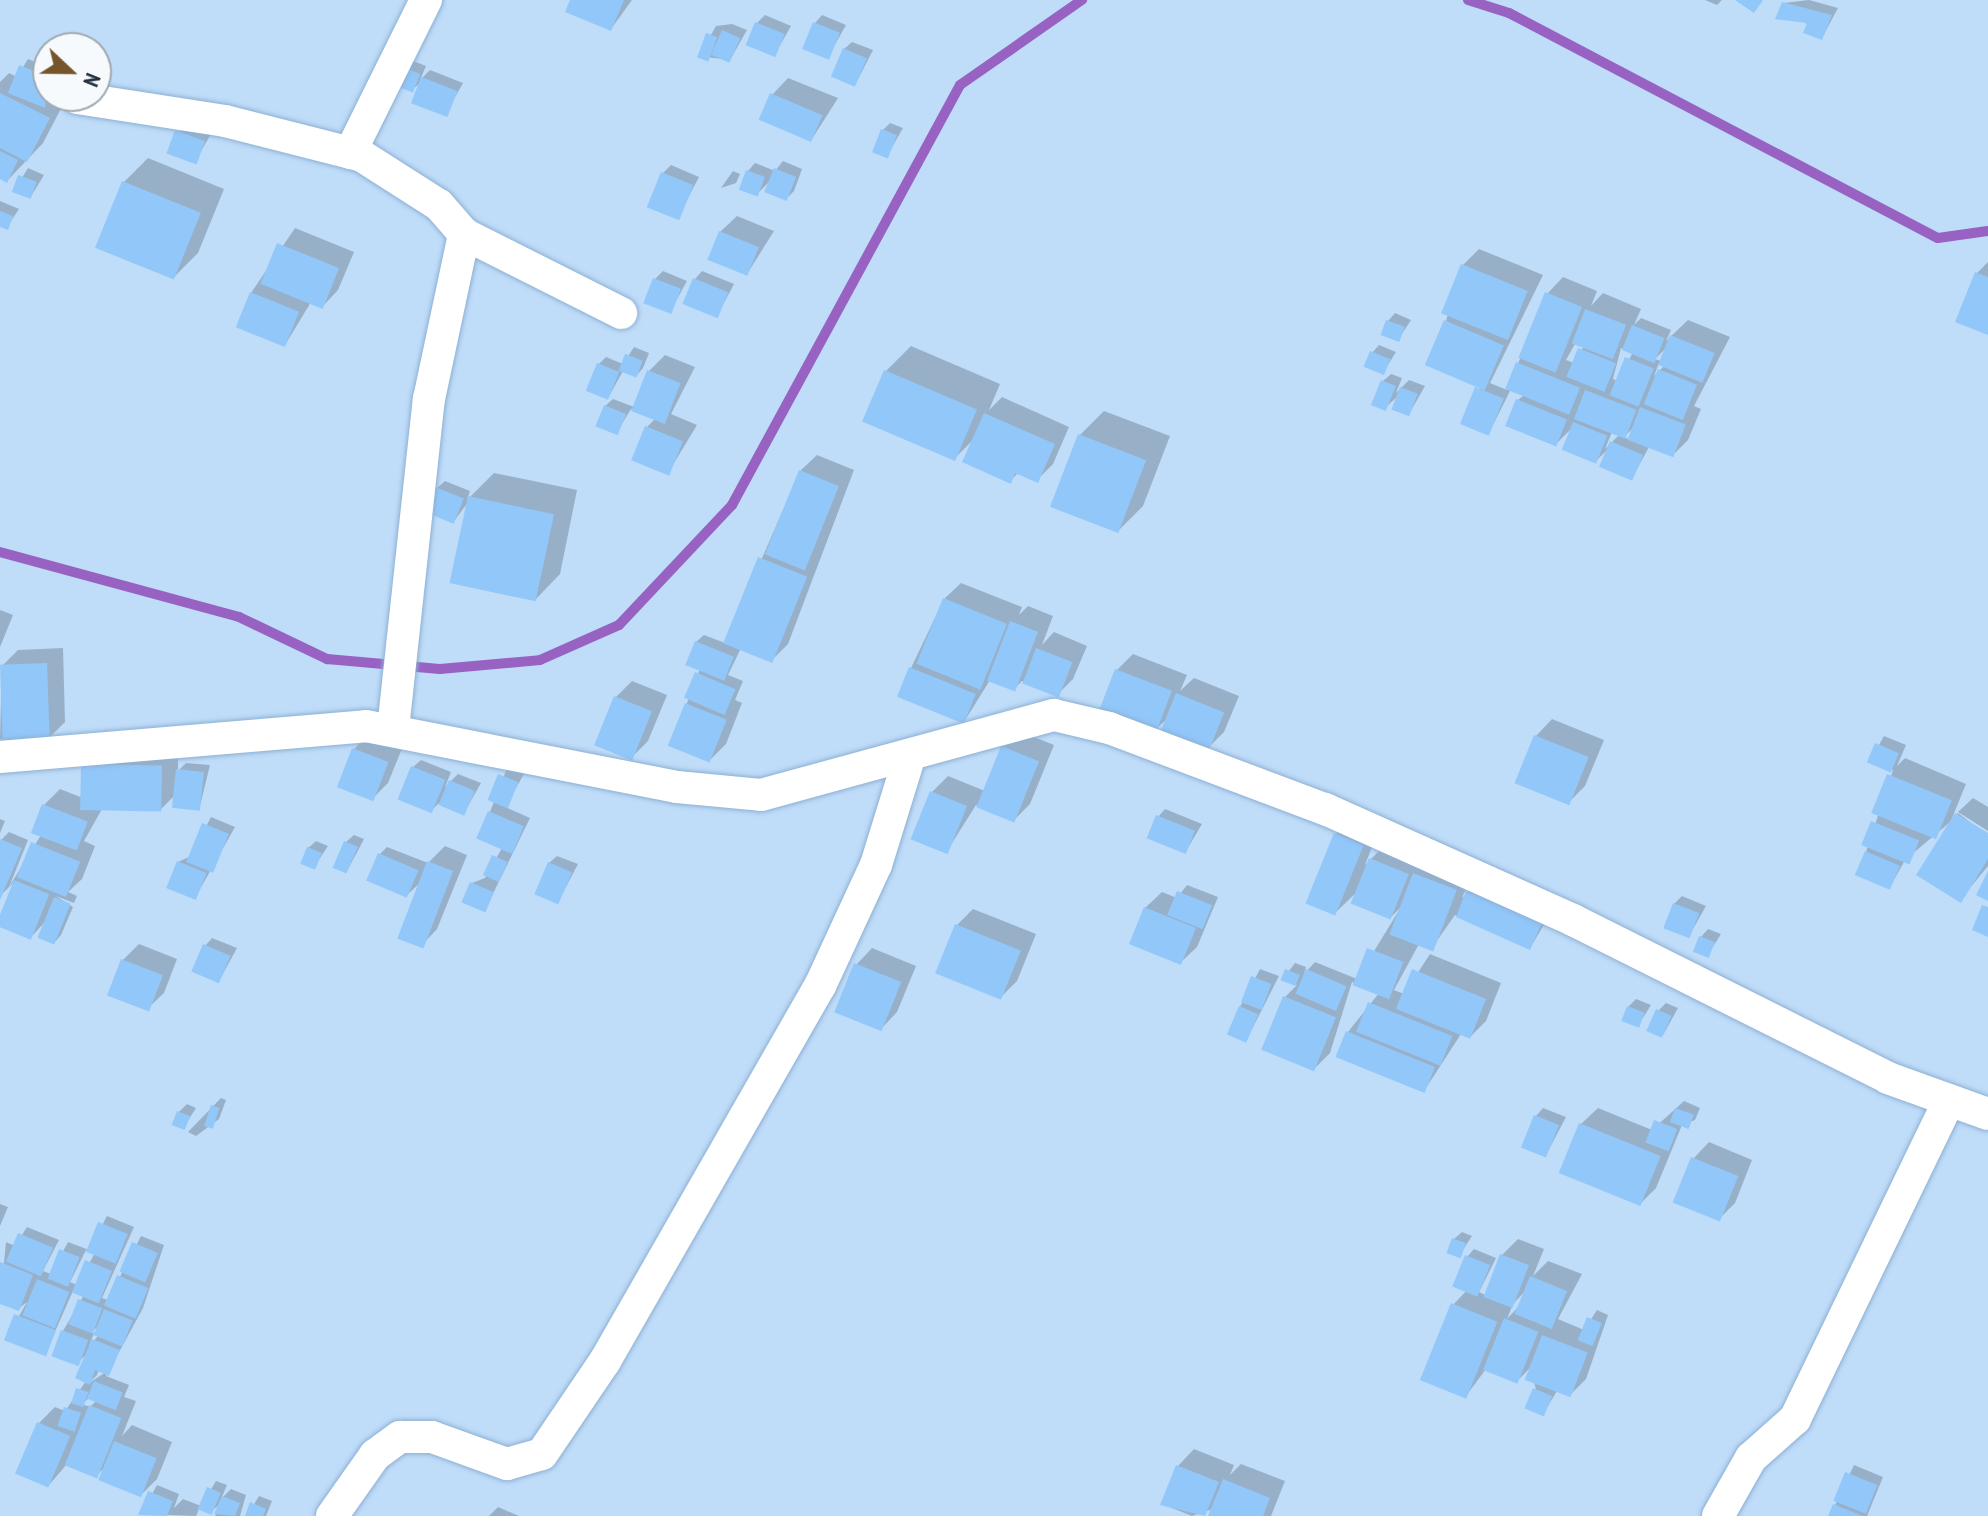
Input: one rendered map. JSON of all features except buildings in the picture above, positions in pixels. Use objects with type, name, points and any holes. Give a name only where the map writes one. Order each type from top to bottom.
[{"type":"street","points":[[350,153],[426,0]]},
{"type":"street","points":[[112,103],[225,121],[350,153],[427,197],[464,234],[621,313]]},
{"type":"street","points":[[394,716],[406,578],[444,310],[464,234]]},
{"type":"street","points":[[0,757],[394,716],[677,787],[761,795],[910,755],[998,725],[1054,715],[1109,728],[1340,816],[1949,1100],[1988,1114]]},
{"type":"street","points":[[332,1516],[375,1455],[400,1437],[432,1437],[507,1464],[542,1454],[605,1361],[820,986],[876,865],[910,755]]},
{"type":"street","points":[[1718,1516],[1751,1458],[1795,1419],[1949,1100]]},
{"type":"waterway","points":[[0,552],[239,617],[327,659],[440,669],[540,660],[619,625],[732,505],[960,85],[1082,0]]},
{"type":"waterway","points":[[1468,0],[1509,13],[1938,238],[1988,231]]}]
